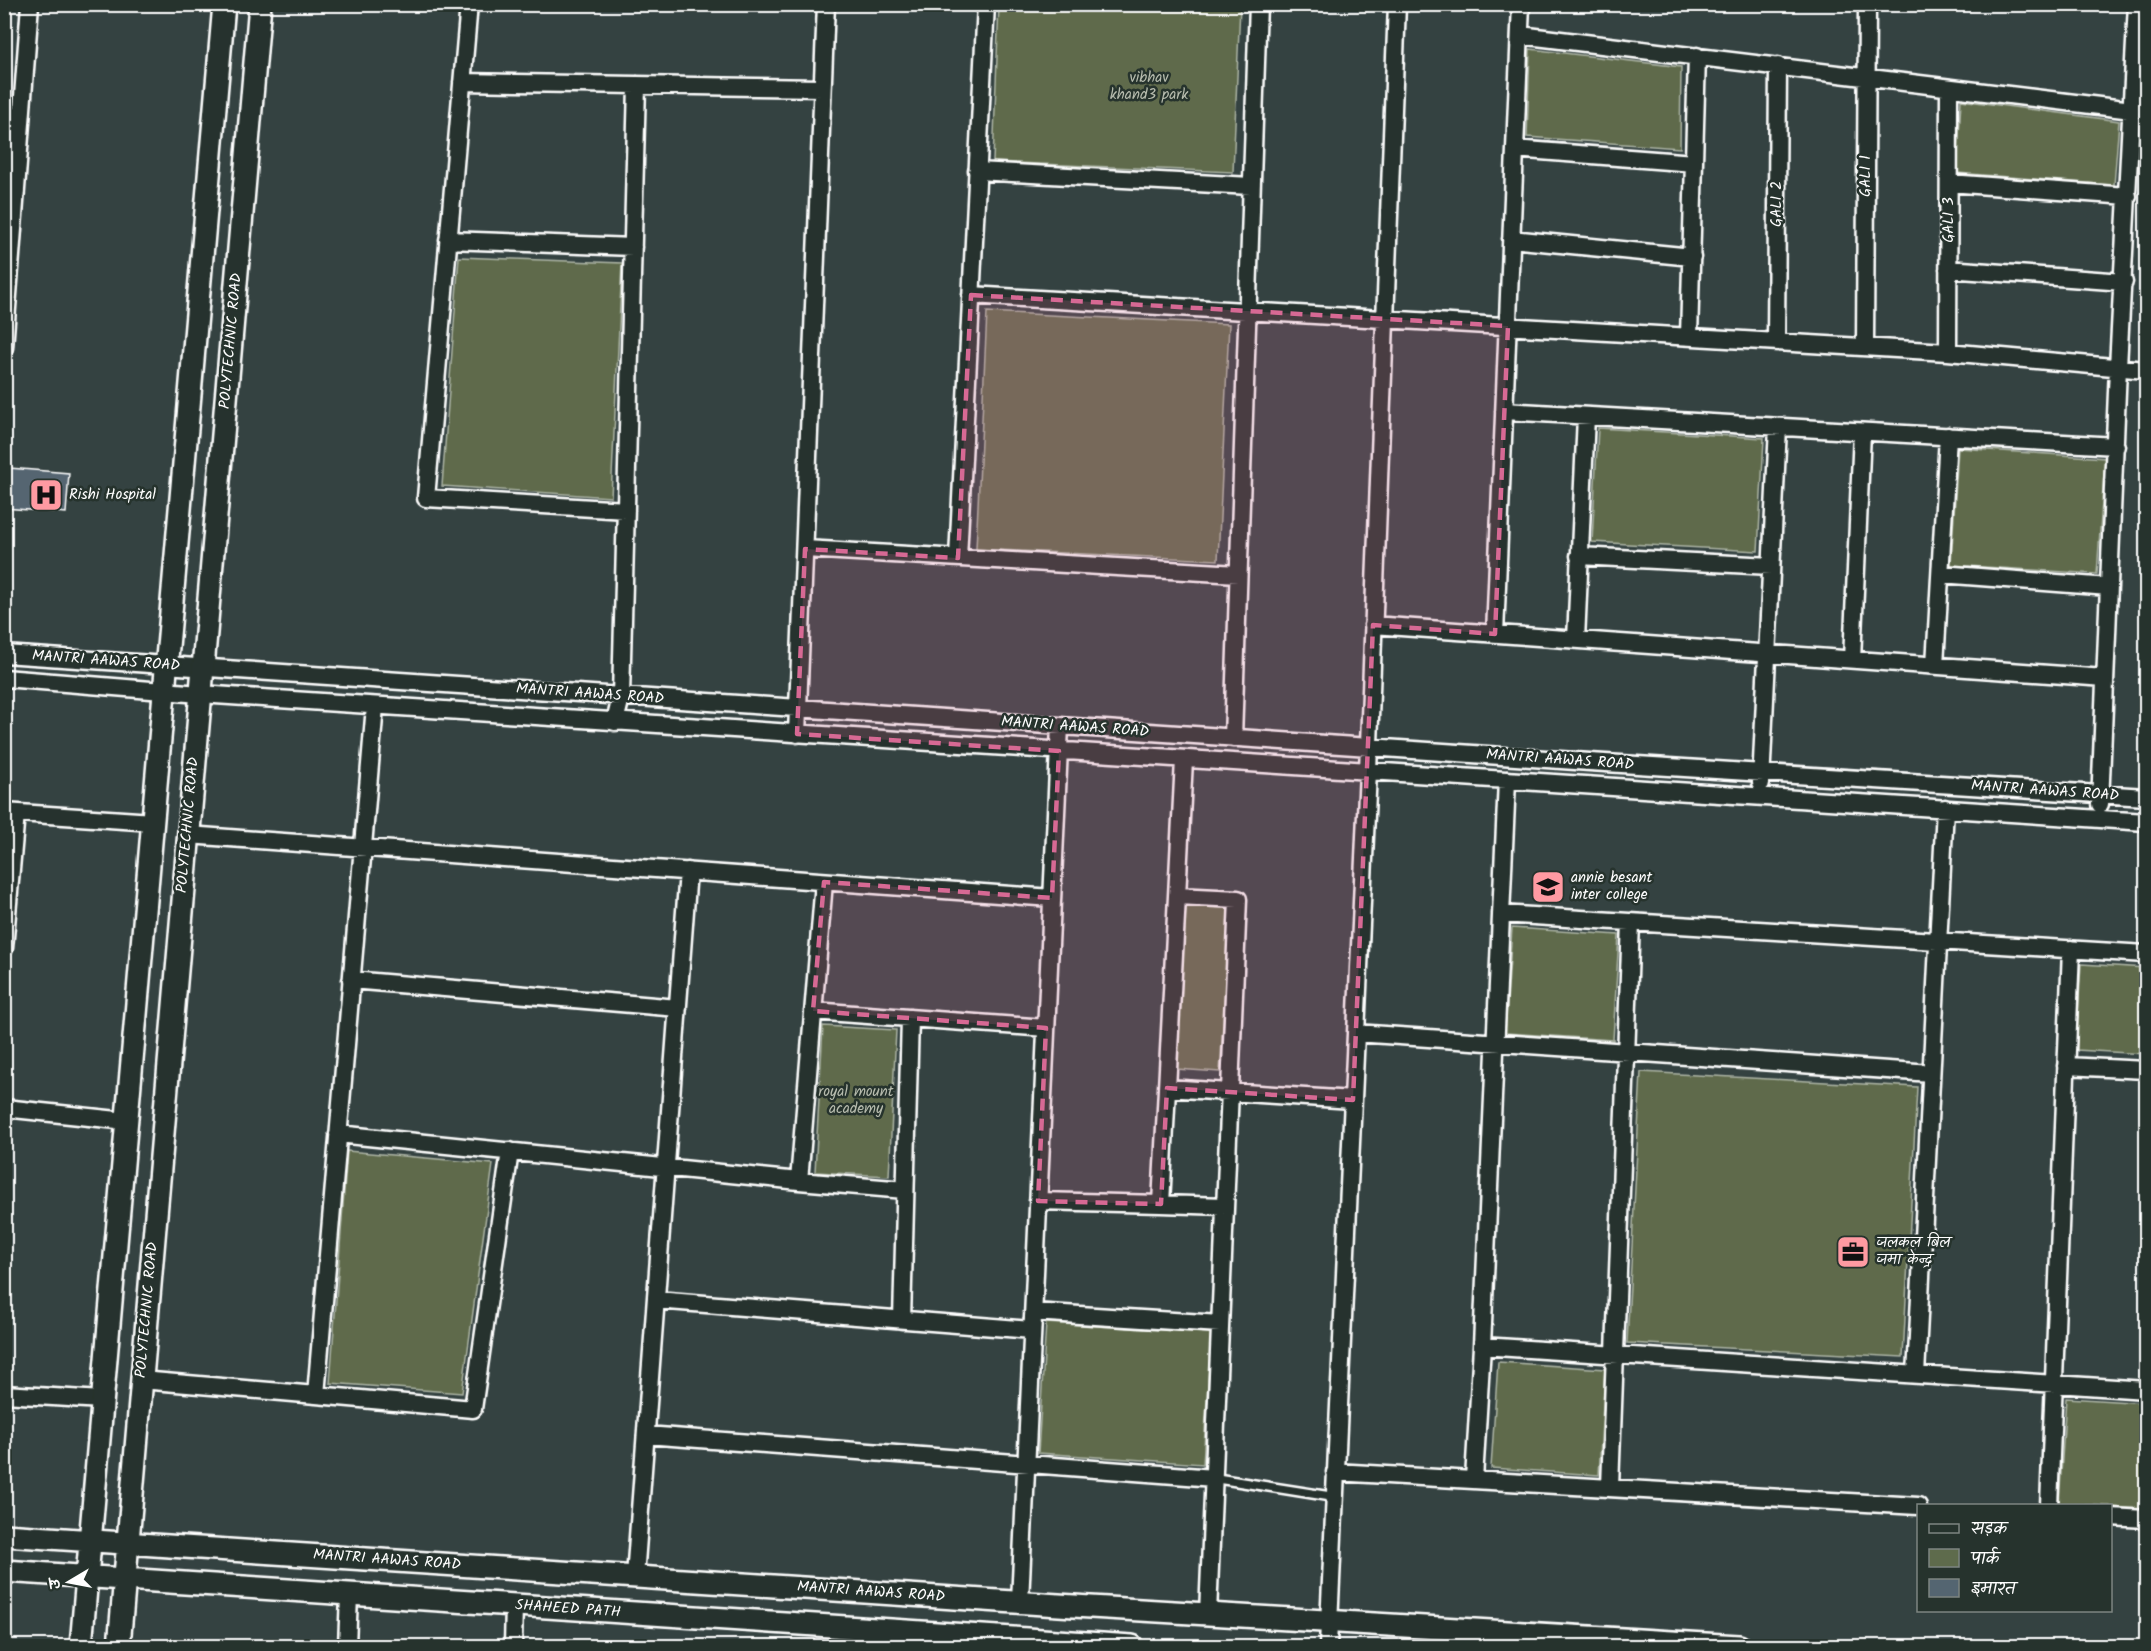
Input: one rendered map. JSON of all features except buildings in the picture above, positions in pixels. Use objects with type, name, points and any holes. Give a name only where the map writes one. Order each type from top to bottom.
[{"type":"street","points":[[4,348],[30,4]]},
{"type":"street","points":[[81,1647],[224,4]]},
{"type":"street","name":"POLYTECHNIC ROAD","points":[[119,1647],[260,4]]},
{"type":"street","points":[[469,4],[426,498],[626,510]]},
{"type":"street","points":[[797,734],[826,4]]},
{"type":"street","points":[[958,558],[986,4]]},
{"type":"street","points":[[1233,738],[1258,4]]},
{"type":"street","points":[[1328,1647],[1368,771],[1397,4]]},
{"type":"street","points":[[1495,633],[1521,4]]},
{"type":"street","name":"GALI 1","points":[[1865,347],[1867,4]]},
{"type":"street","points":[[2102,819],[2099,794],[2137,4]]},
{"type":"street","points":[[1520,35],[2132,110]]},
{"type":"street","points":[[1689,337],[1697,56]]},
{"type":"street","name":"GALI 2","points":[[1776,342],[1778,66]]},
{"type":"street","points":[[462,82],[822,88]]},
{"type":"street","points":[[615,722],[621,697],[637,85]]},
{"type":"street","name":"GALI 3","points":[[1948,352],[1949,88]]},
{"type":"street","points":[[1515,149],[1694,163]]},
{"type":"street","points":[[977,171],[1251,186]]},
{"type":"street","points":[[1949,183],[2128,196]]},
{"type":"street","points":[[1511,239],[1692,257]]},
{"type":"street","points":[[448,240],[633,246]]},
{"type":"street","points":[[1948,269],[2124,282]]},
{"type":"street","points":[[971,295],[1948,352],[2146,370]]},
{"type":"street","points":[[1504,411],[2116,446]]},
{"type":"street","points":[[1576,640],[1586,416]]},
{"type":"street","points":[[1760,796],[1778,427]]},
{"type":"street","points":[[1852,660],[1862,432]]},
{"type":"street","points":[[1935,665],[1948,436]]},
{"type":"street","points":[[805,549],[1239,574]]},
{"type":"street","points":[[1579,556],[1771,566]]},
{"type":"street","points":[[1941,574],[2109,587]]},
{"type":"street","points":[[1373,625],[2105,678]]},
{"type":"street","name":"MANTRI AAWAS ROAD","points":[[4,654],[1233,738],[2146,797]]},
{"type":"street","points":[[4,678],[164,692],[2146,822]]},
{"type":"street","points":[[316,1395],[375,706]]},
{"type":"street","points":[[1020,1602],[1060,726]]},
{"type":"street","points":[[1161,1204],[1184,760],[1182,759]]},
{"type":"street","points":[[1474,1479],[1507,780]]},
{"type":"street","points":[[1916,1375],[1945,808]]},
{"type":"street","points":[[4,948],[10,812],[153,822]]},
{"type":"street","points":[[188,835],[1052,898]]},
{"type":"street","points":[[635,1577],[688,871]]},
{"type":"street","points":[[799,1181],[824,882]]},
{"type":"street","points":[[1177,896],[1238,898],[1208,1614]]},
{"type":"street","points":[[1501,914],[2146,954]]},
{"type":"street","points":[[1610,1487],[1631,922]]},
{"type":"street","points":[[2049,1504],[2071,949]]},
{"type":"street","points":[[351,980],[678,1008]]},
{"type":"street","points":[[813,1011],[1046,1028]]},
{"type":"street","points":[[902,1320],[910,1018]]},
{"type":"street","points":[[1356,1033],[1932,1073]]},
{"type":"street","points":[[2066,1065],[2146,1070]]},
{"type":"street","points":[[1167,1088],[1353,1101]]},
{"type":"street","points":[[4,1108],[127,1120]]},
{"type":"street","points":[[338,1134],[905,1190]]},
{"type":"street","points":[[141,1380],[473,1409],[510,1151]]},
{"type":"street","points":[[1038,1201],[1225,1206]]},
{"type":"street","points":[[656,1300],[1032,1330]]},
{"type":"street","points":[[1033,1312],[1220,1324]]},
{"type":"street","points":[[1482,1346],[2146,1390]]},
{"type":"street","points":[[4,1394],[102,1400]]},
{"type":"street","points":[[646,1435],[1214,1478]]},
{"type":"street","points":[[1335,1472],[1917,1506]]},
{"type":"street","points":[[2112,1517],[2146,1519]]},
{"type":"street","name":"MANTRI AAWAS ROAD","points":[[4,1535],[1739,1647]]},
{"type":"street","name":"SHAHEED PATH","points":[[4,1571],[514,1605],[997,1642],[1132,1647]]},
{"type":"street","points":[[347,1647],[349,1595]]},
{"type":"street","points":[[513,1647],[514,1605]]},
{"type":"lane","points":[[1214,1478],[1334,1497]]},
{"type":"highlighted area","points":[[971,295],[1508,326],[1495,634],[1373,625],[1353,1100],[1167,1088],[1161,1204],[1038,1201],[1046,1028],[813,1011],[824,882],[1052,898],[1059,751],[797,734],[805,549],[958,558]]},
{"type":"green space","name":"vibhav khand3 park","points":[[999,5],[1240,5],[1233,172],[993,162]]},
{"type":"green space","points":[[1530,49],[1681,67],[1680,148],[1527,137]]},
{"type":"green space","points":[[1961,100],[2119,121],[2114,185],[1957,173]]},
{"type":"green space","points":[[459,257],[622,263],[611,497],[442,486]]},
{"type":"green space","points":[[987,312],[1229,324],[1218,560],[976,549]]},
{"type":"green space","points":[[1598,428],[1764,438],[1758,551],[1592,542]]},
{"type":"green space","points":[[1958,448],[2105,458],[2097,574],[1951,565]]},
{"type":"green space","points":[[1186,906],[1230,908],[1220,1072],[1176,1069]]},
{"type":"green space","points":[[1512,928],[1619,935],[1613,1040],[1505,1033]]},
{"type":"green space","points":[[2081,964],[2146,968],[2146,1054],[2076,1050]]},
{"type":"green space","name":"royal mount academy","points":[[823,1026],[896,1030],[889,1176],[815,1172]]},
{"type":"green space","points":[[1641,1072],[1917,1087],[1903,1357],[1627,1343]]},
{"type":"green space","points":[[347,1151],[493,1164],[462,1393],[330,1383]]},
{"type":"green space","points":[[1046,1323],[1211,1333],[1203,1464],[1038,1453]]},
{"type":"green space","points":[[1498,1362],[1605,1369],[1599,1475],[1491,1468]]},
{"type":"green space","points":[[2066,1398],[2146,1403],[2146,1509],[2112,1507],[2112,1504],[2059,1504]]},
{"type":"place","name":"Rishi Hospital","points":[[46,495]]},
{"type":"place","name":"annie besant inter college","points":[[1548,887]]},
{"type":"place","name":"जलकल बिल जमा केन्द्र","points":[[1853,1252]]}]
